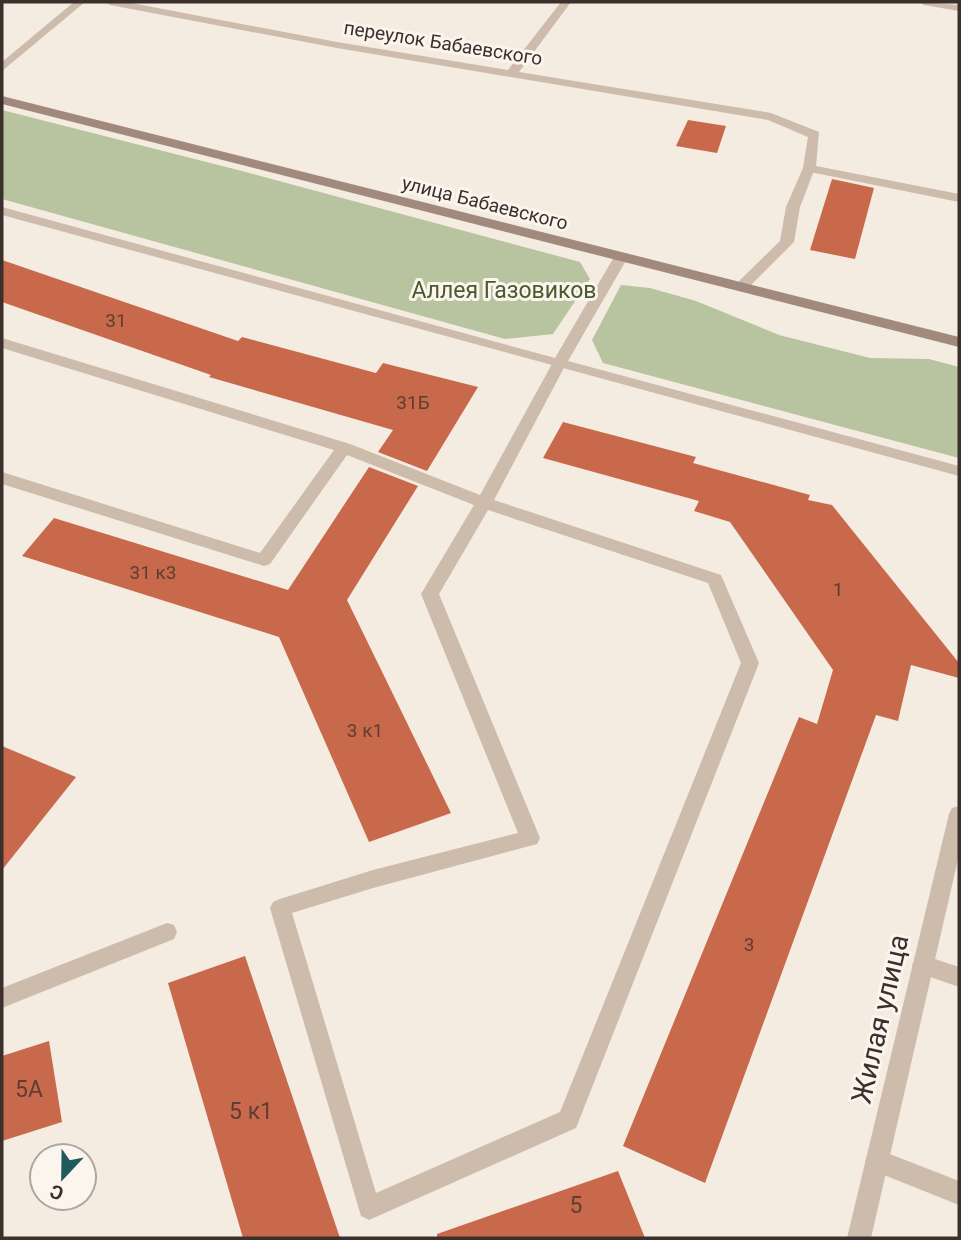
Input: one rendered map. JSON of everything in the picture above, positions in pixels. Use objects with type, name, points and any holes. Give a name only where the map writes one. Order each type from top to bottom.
[{"type":"main road","name":"улица Бабаевского","points":[[2,100],[959,342]]},
{"type":"street","points":[[2,68],[80,2]]},
{"type":"street","name":"переулок Бабаевского","points":[[110,2],[337,45],[771,117],[815,135],[809,168]]},
{"type":"street","points":[[512,73],[566,2]]},
{"type":"street","points":[[924,2],[959,8]]},
{"type":"street","points":[[741,287],[787,242],[793,207],[809,168],[959,198]]},
{"type":"street","points":[[2,211],[959,471]]},
{"type":"street","points":[[2,343],[344,448],[484,503],[715,579],[750,663],[568,1119],[369,1208],[280,908],[373,879],[530,838],[430,594],[484,503],[559,364],[621,257]]},
{"type":"street","points":[[2,478],[264,560],[344,448]]},
{"type":"street","name":"Жилая улица","points":[[859,1238],[959,814]]},
{"type":"street","points":[[2,998],[167,932]]},
{"type":"street","points":[[923,965],[959,977]]},
{"type":"street","points":[[877,1161],[959,1193]]},
{"type":"green space","name":"Аллея Газовиков","points":[[2,110],[580,262],[590,279],[553,334],[505,339],[2,199]]},
{"type":"green space","points":[[621,285],[650,288],[696,301],[779,335],[870,358],[929,359],[959,367],[959,458],[603,363],[592,340]]},
{"type":"building","points":[[688,120],[726,126],[717,153],[676,146]]},
{"type":"building","points":[[832,179],[874,188],[855,259],[810,250]]},
{"type":"building","points":[[2,260],[238,341],[242,337],[376,373],[383,363],[478,387],[427,471],[378,452],[393,430],[209,377],[211,375],[2,302]]},
{"type":"building","points":[[563,422],[696,457],[693,463],[810,495],[808,500],[832,505],[959,663],[959,678],[911,665],[898,721],[876,715],[705,1183],[623,1146],[799,717],[817,724],[833,670],[730,522],[694,511],[699,501],[543,458]]},
{"type":"building","points":[[369,467],[418,486],[347,600],[451,813],[369,842],[279,637],[22,556],[54,518],[288,590]]},
{"type":"building","points":[[2,746],[76,777],[2,870]]},
{"type":"building","points":[[245,956],[340,1238],[243,1238],[168,983]]},
{"type":"building","points":[[49,1041],[62,1122],[2,1141],[2,1056]]},
{"type":"building","points":[[618,1171],[645,1238],[437,1238],[437,1234]]}]
